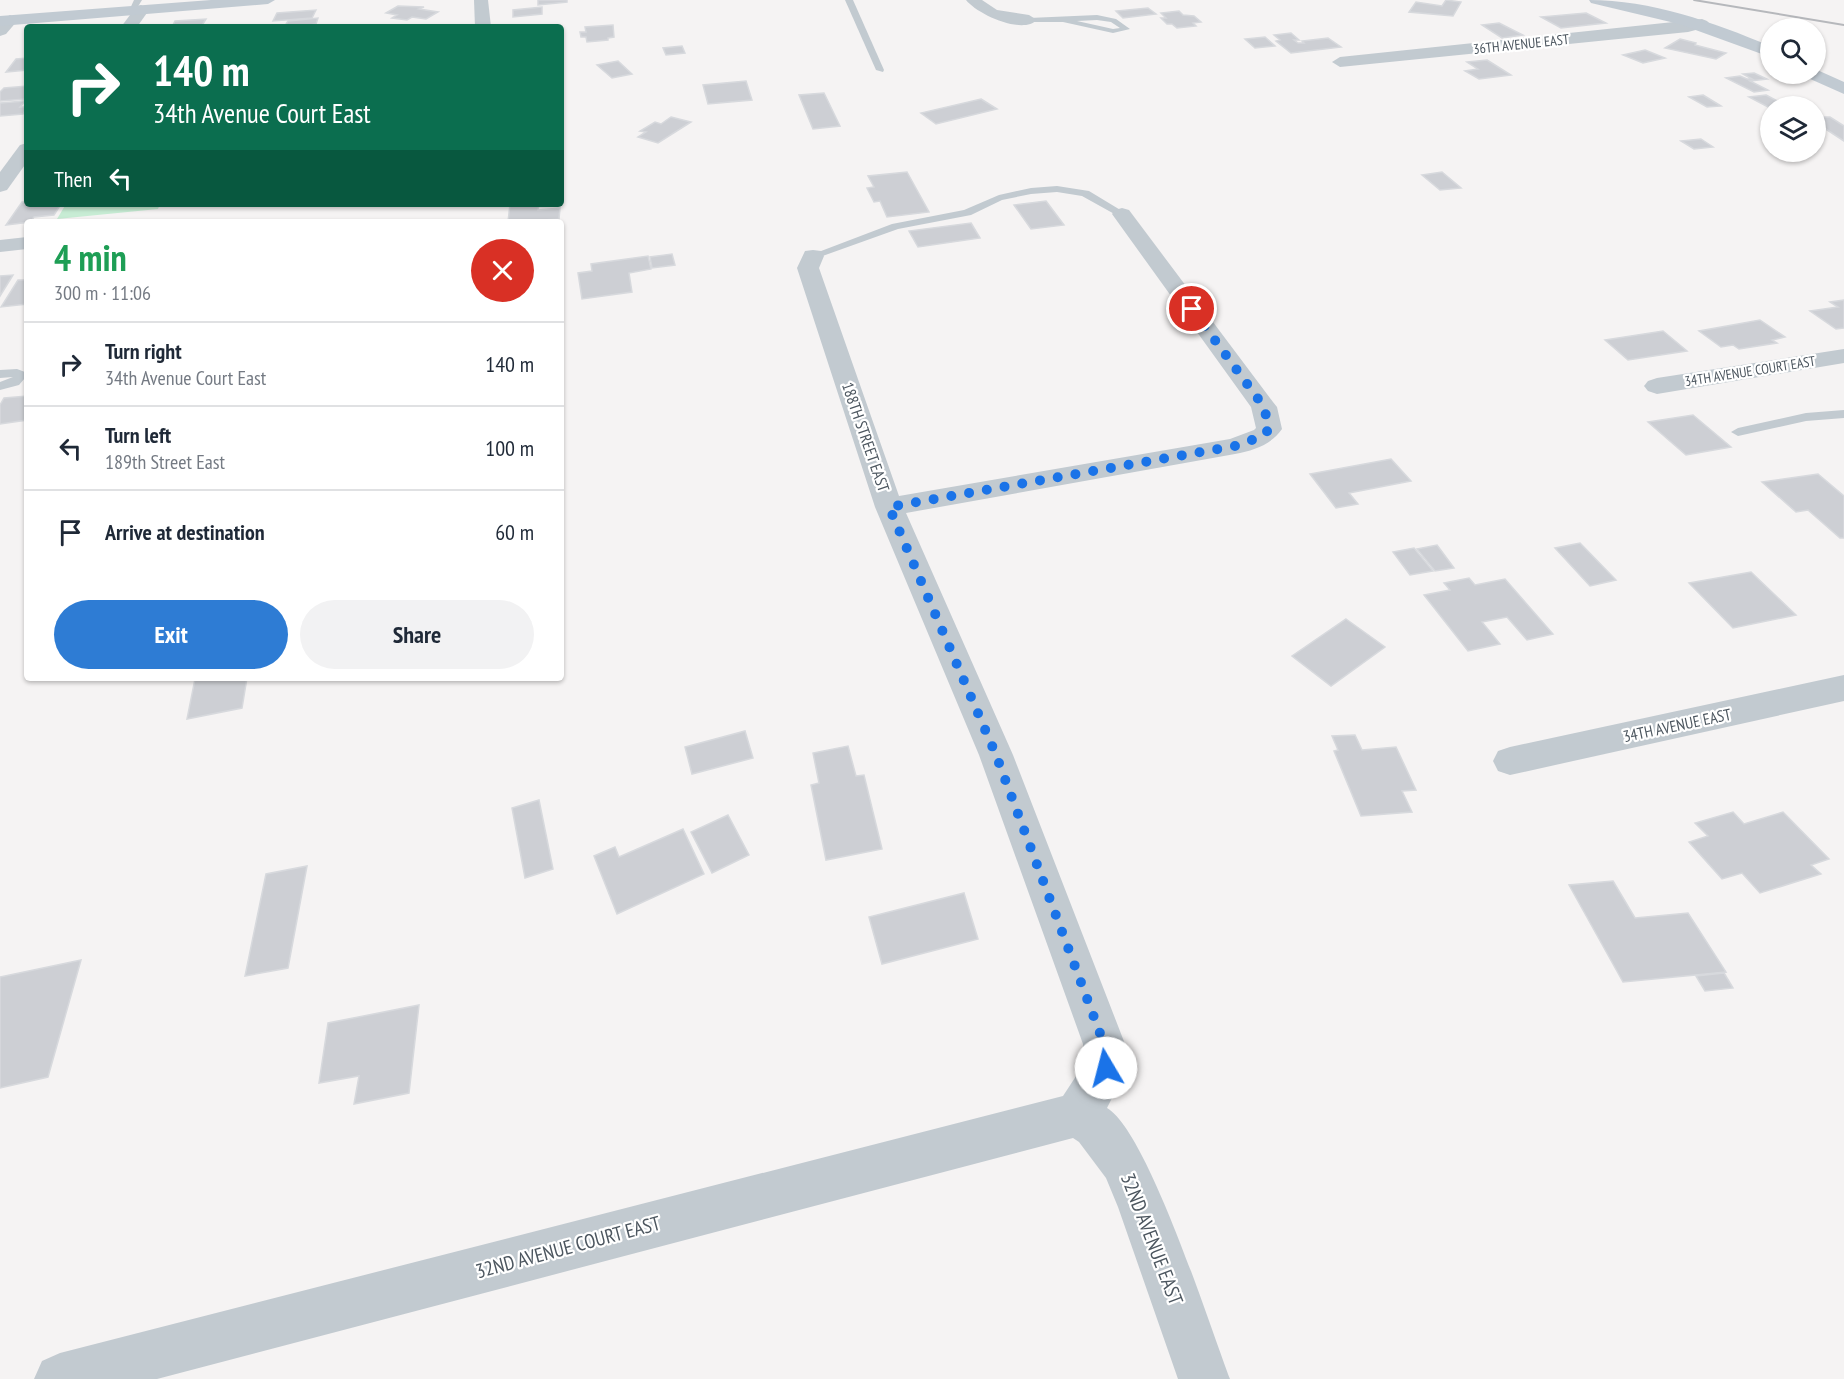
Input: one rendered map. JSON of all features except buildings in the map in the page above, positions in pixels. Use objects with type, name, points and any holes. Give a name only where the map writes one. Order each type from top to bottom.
[{"type":"street","points":[[3,24],[137,7],[268,0]]},
{"type":"street","points":[[481,0],[483,24]]},
{"type":"street","points":[[973,0],[981,9],[998,16],[1029,20]]},
{"type":"street","points":[[1596,0],[1664,13],[1702,24],[1760,48]]},
{"type":"street","points":[[130,24],[137,7]]},
{"type":"street","name":"36TH AVENUE EAST","points":[[1340,62],[1702,24]]},
{"type":"street","points":[[1826,80],[1844,89]]},
{"type":"street","points":[[0,186],[24,153]]},
{"type":"street","points":[[889,507],[1235,446],[1263,436],[1269,426],[1264,407],[1122,214]]},
{"type":"street","points":[[0,246],[24,243]]},
{"type":"street","name":"188TH STREET EAST","points":[[813,256],[808,268],[889,507],[996,755],[1104,1044],[1106,1068],[1076,1115]]},
{"type":"street","name":"34TH AVENUE COURT EAST","points":[[1657,386],[1844,356]]},
{"type":"street","name":"34TH AVENUE EAST","points":[[1510,761],[1844,688]]},
{"type":"street","name":"32ND AVENUE COURT EAST","points":[[60,1379],[1076,1115]]},
{"type":"street","name":"32ND AVENUE EAST","points":[[1076,1115],[1095,1126],[1122,1162],[1141,1206],[1204,1379]]},
{"type":"lane","points":[[849,0],[880,70]]},
{"type":"lane","points":[[1029,20],[1103,19],[1126,28],[1119,31],[1104,30],[1063,20]]},
{"type":"lane","points":[[813,256],[896,226],[967,213],[999,198],[1031,191],[1058,189],[1085,193],[1122,214]]},
{"type":"lane","points":[[0,375],[17,373],[21,375],[15,382],[0,386]]},
{"type":"lane","points":[[1738,432],[1806,417],[1844,414]]},
{"type":"green space","points":[[64,207],[159,207],[158,209],[57,219]]},
{"type":"railway","points":[[1694,0],[1844,25]]},
{"type":"route","points":[[1106,1068],[1104,1044],[996,755],[889,507],[1235,446],[1263,436],[1269,429],[1264,407],[1192,309]]}]
